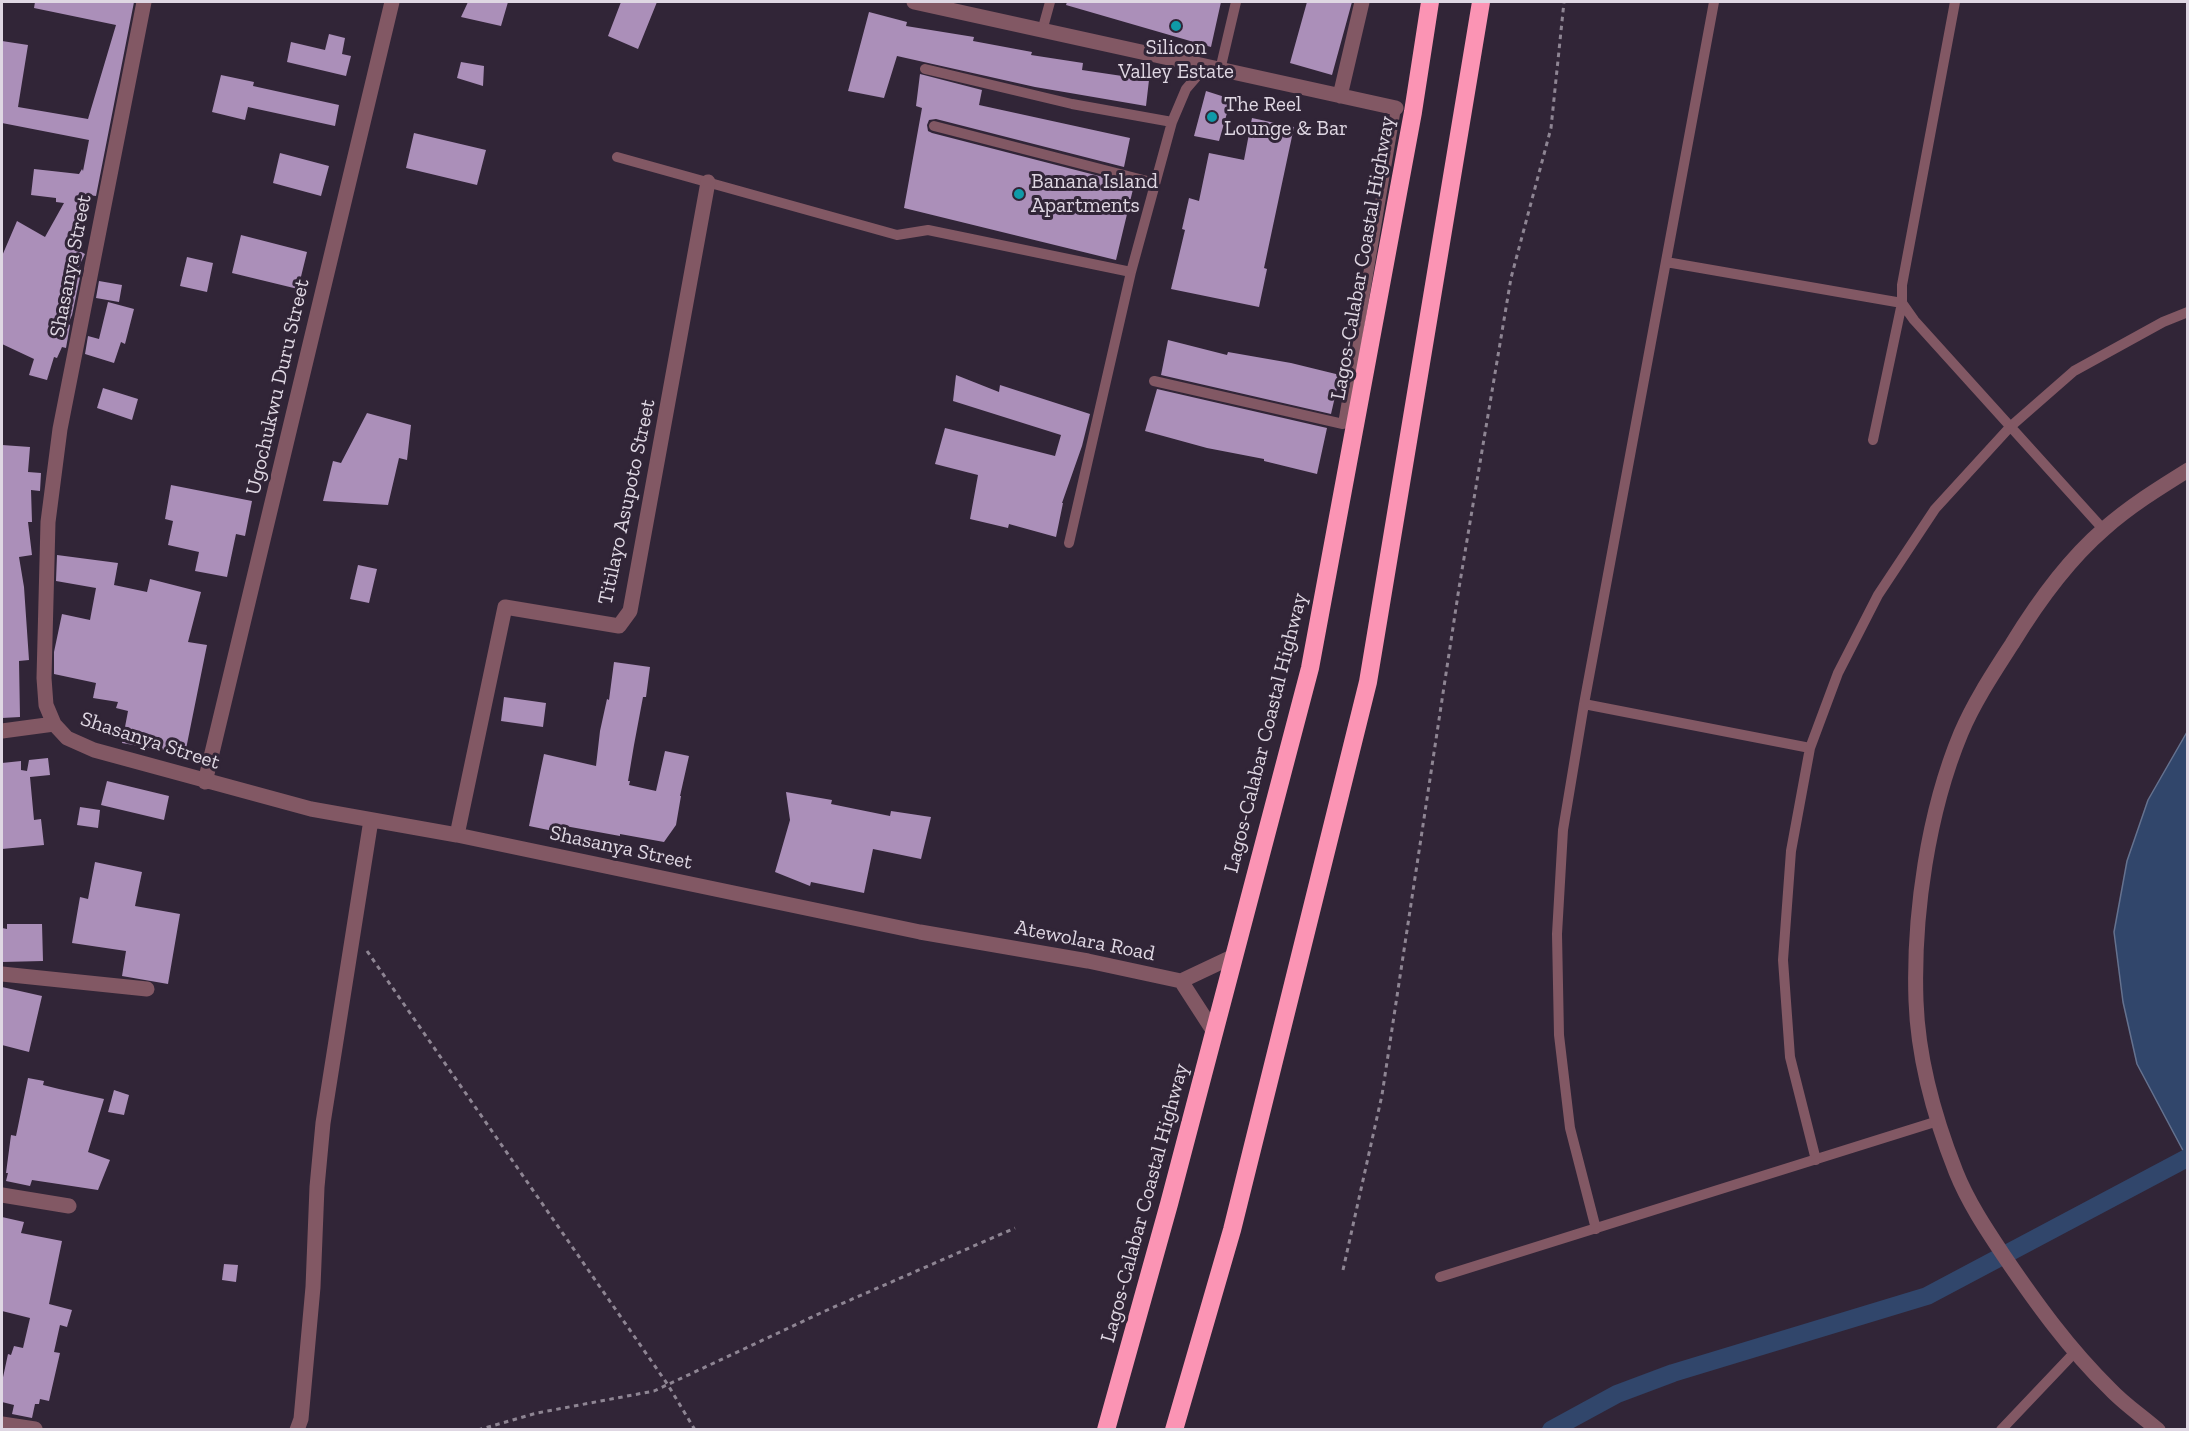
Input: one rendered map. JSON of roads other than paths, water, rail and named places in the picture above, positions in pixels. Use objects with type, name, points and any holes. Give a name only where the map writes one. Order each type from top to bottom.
[{"type":"highway","name":"Lagos-Calabar Coastal Highway","points":[[1106,1430],[1310,668],[1413,111],[1430,2]]},
{"type":"highway","points":[[1174,1430],[1232,1230],[1368,682],[1481,2]]},
{"type":"street","name":"Shasanya Street","points":[[144,2],[60,429],[48,522],[44,678],[46,705],[54,724],[67,738],[94,750],[311,809],[457,835],[920,932]]},
{"type":"street","name":"Ugochukwu Duru Street","points":[[206,782],[392,2]]},
{"type":"street","points":[[914,2],[1396,108]]},
{"type":"street","points":[[1340,96],[1362,2]]},
{"type":"street","name":"Titilayo Asupoto Street","points":[[457,835],[505,607],[619,626],[630,610],[708,182]]},
{"type":"street","points":[[2158,1430],[2110,1390],[2043,1314],[1981,1221],[1957,1174],[1938,1121],[1925,1070],[1916,1002],[1918,932],[1925,860],[1941,793],[1961,732],[1990,678],[2022,627],[2060,575],[2103,529],[2144,498],[2187,470]]},
{"type":"street","points":[[2,731],[54,724]]},
{"type":"street","points":[[297,1430],[301,1419],[313,1287],[317,1187],[323,1124],[371,820]]},
{"type":"street","name":"Atewolara Road","points":[[920,932],[1088,961],[1181,981]]},
{"type":"street","points":[[1214,1032],[1181,981],[1234,956]]},
{"type":"street","points":[[2,974],[147,989]]},
{"type":"street","points":[[2,1196],[69,1206]]},
{"type":"street","points":[[2,1424],[35,1429]]},
{"type":"lane","points":[[1042,31],[1050,2]]},
{"type":"lane","points":[[1220,70],[1236,2]]},
{"type":"lane","points":[[1596,1229],[1570,1128],[1559,1035],[1557,934],[1563,830],[1584,704],[1714,2]]},
{"type":"lane","points":[[1873,440],[1902,303],[1902,285],[1955,2]]},
{"type":"lane","points":[[1069,543],[1131,272],[1172,122],[1186,89],[1205,67]]},
{"type":"lane","points":[[925,69],[1072,104],[1172,122]]},
{"type":"lane","points":[[1154,381],[1343,424],[1396,108]]},
{"type":"lane","points":[[934,126],[1155,183]]},
{"type":"lane","points":[[617,157],[897,235],[928,230],[1131,272]]},
{"type":"lane","points":[[1666,262],[1902,303],[1914,320],[2103,529]]},
{"type":"lane","points":[[1816,1160],[1790,1057],[1783,960],[1791,851],[1810,748],[1838,673],[1878,595],[1935,509],[2010,427],[2074,371],[2163,322],[2187,312]]},
{"type":"lane","points":[[1584,704],[1810,748]]},
{"type":"lane","points":[[1440,1277],[1938,1121]]},
{"type":"lane","points":[[2001,1430],[2076,1351]]},
{"type":"water","points":[[2187,732],[2187,1158],[2137,1064],[2123,1002],[2114,932],[2127,861],[2148,800]]},
{"type":"waterway","points":[[1551,1430],[1617,1394],[1673,1373],[1927,1296],[2187,1158]]},
{"type":"place","name":"Silicon Valley Estate","points":[[1176,26]]},
{"type":"place","name":"The Reel Lounge & Bar","points":[[1212,117]]},
{"type":"place","name":"Banana Island Apartments","points":[[1019,194]]}]
